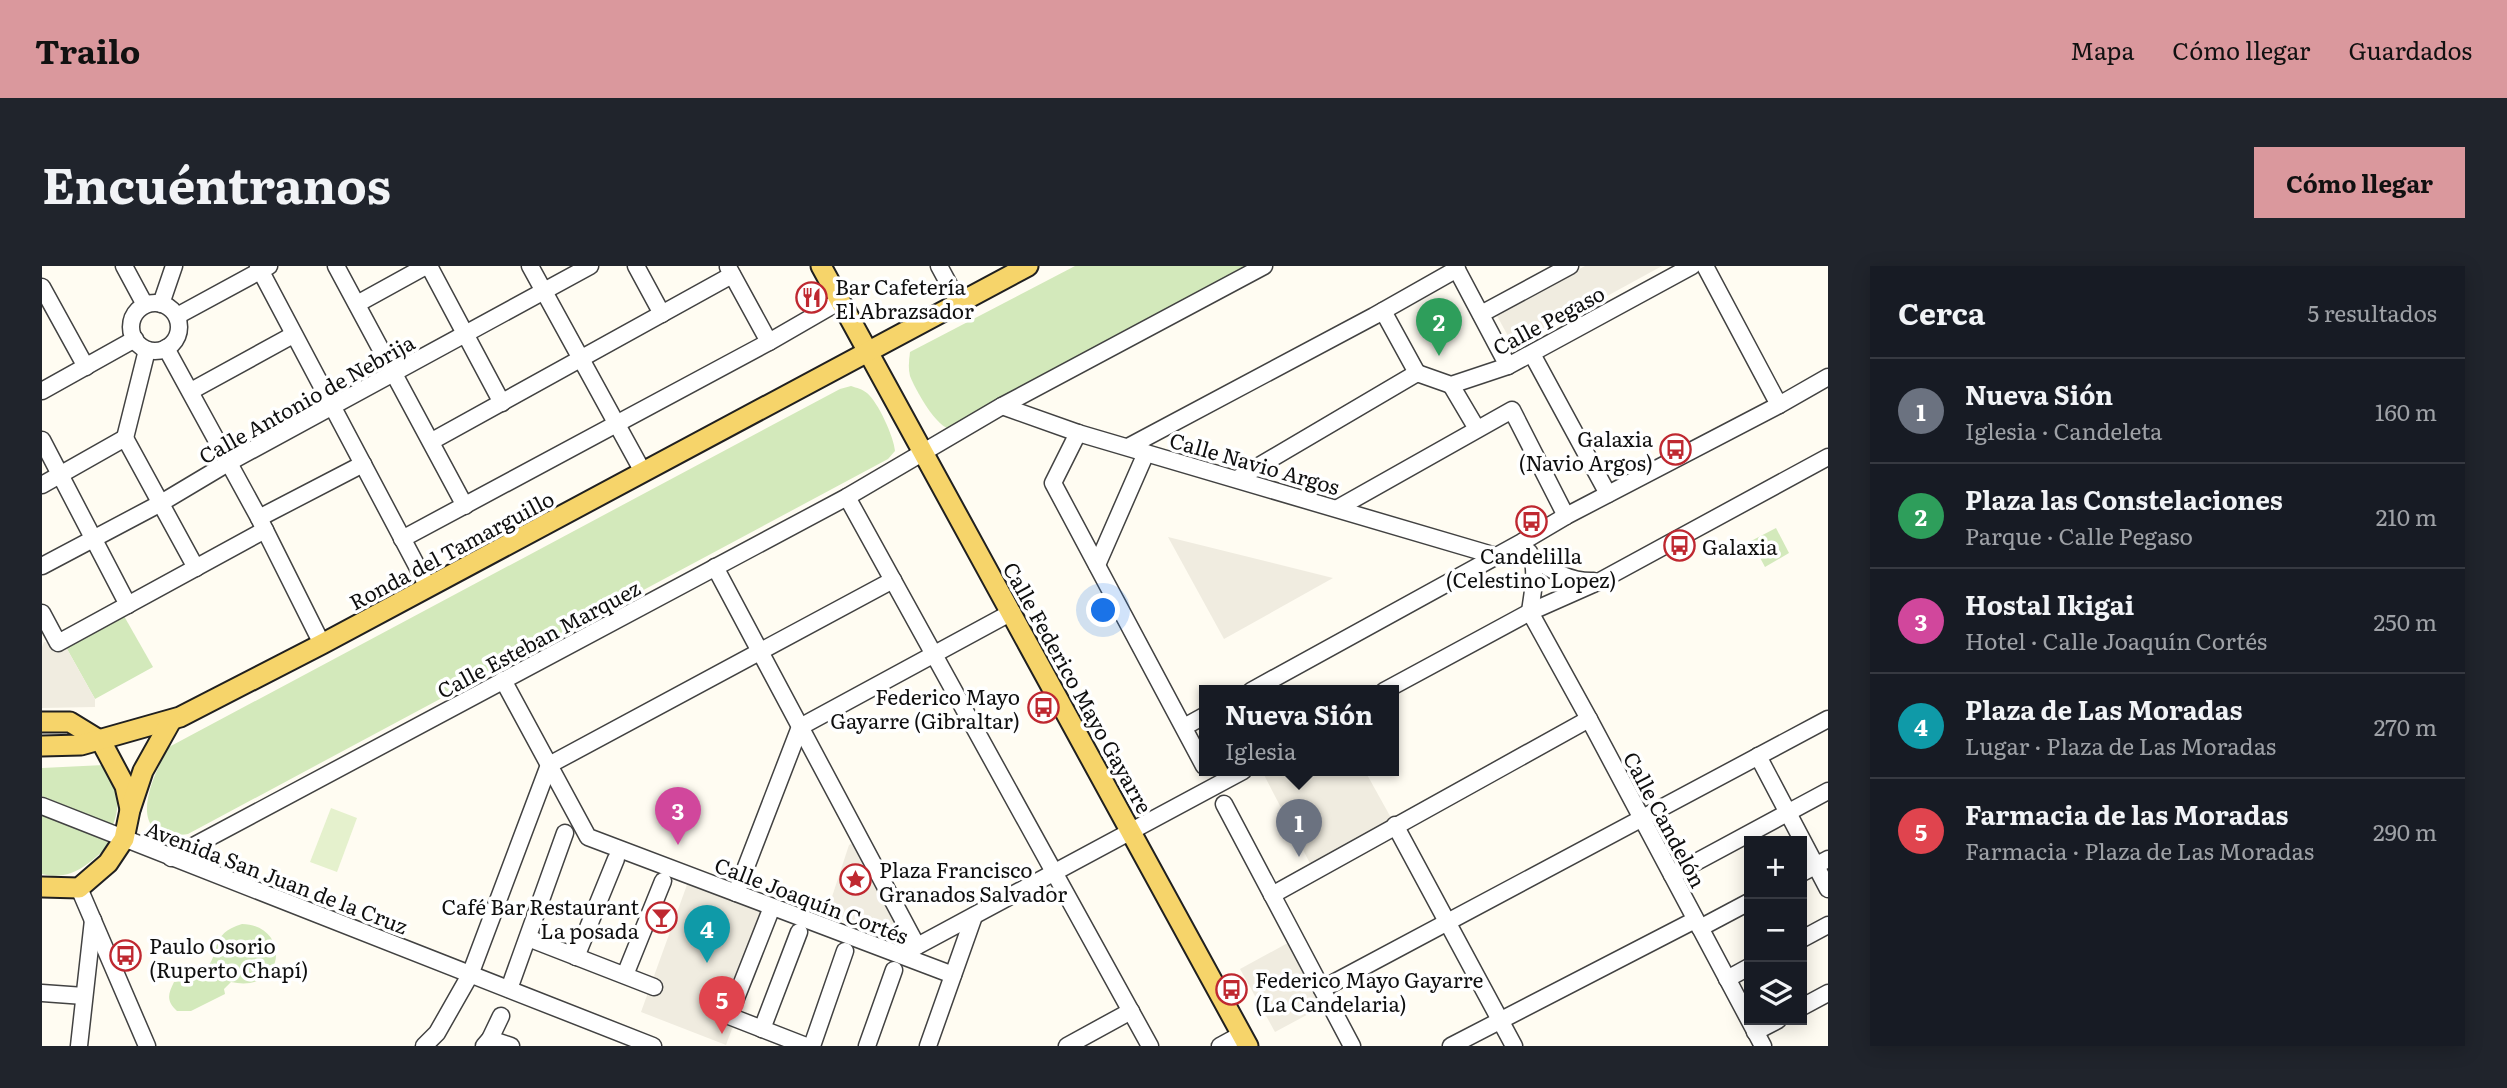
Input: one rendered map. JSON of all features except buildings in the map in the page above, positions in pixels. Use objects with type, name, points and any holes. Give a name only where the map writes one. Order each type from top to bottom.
[{"type":"main road","name":"Calle Federico Mayo Gayarre","points":[[821,266],[1245,1040]]},
{"type":"main road","name":"Ronda del Tamarguillo","points":[[42,746],[81,745],[171,721],[322,644],[1028,266]]},
{"type":"main road","points":[[42,887],[79,888],[108,863],[124,839],[143,771],[171,721]]},
{"type":"main road","points":[[42,722],[70,722],[101,740],[125,786],[130,810]]},
{"type":"street","points":[[124,266],[153,304],[168,306],[177,316],[179,331],[176,338],[166,348],[153,351],[141,344],[132,332],[134,316],[153,304],[174,266]]},
{"type":"street","points":[[336,266],[465,506]]},
{"type":"street","points":[[357,304],[427,266],[502,403]]},
{"type":"street","points":[[530,266],[643,472]]},
{"type":"street","name":"Calle Antonio de Nebrija","points":[[42,566],[590,266]]},
{"type":"street","points":[[636,266],[662,314]]},
{"type":"street","points":[[939,266],[959,303]]},
{"type":"street","name":"Calle Esteban Marquez","points":[[171,858],[847,497],[1002,406],[1264,266]]},
{"type":"street","points":[[1480,314],[1570,266]]},
{"type":"street","name":"Calle Pegaso","points":[[1451,385],[1508,366],[1692,266]]},
{"type":"street","points":[[1705,266],[1779,405]]},
{"type":"street","points":[[177,316],[263,267],[293,335],[428,587]]},
{"type":"street","points":[[1128,447],[1383,312],[1456,268],[1508,366]]},
{"type":"street","points":[[432,441],[662,314],[730,271],[768,342]]},
{"type":"street","points":[[42,287],[86,367]]},
{"type":"street","points":[[402,539],[768,342],[840,300]]},
{"type":"street","points":[[1383,312],[1417,373],[1451,385],[1477,429]]},
{"type":"street","points":[[191,391],[293,335]]},
{"type":"street","points":[[42,391],[86,367],[141,344]]},
{"type":"street","points":[[141,344],[125,438],[196,568]]},
{"type":"street","points":[[166,348],[262,524],[322,644]]},
{"type":"street","points":[[1532,354],[1608,494]]},
{"type":"street","points":[[1237,479],[1417,373]]},
{"type":"street","points":[[1262,685],[1566,516],[1824,382]]},
{"type":"street","name":"Calle Navio Argos","points":[[1002,406],[1078,433],[1496,556]]},
{"type":"street","points":[[1338,508],[1512,410],[1566,516]]},
{"type":"street","points":[[1078,433],[1053,483],[1199,755]]},
{"type":"street","points":[[42,485],[125,438]]},
{"type":"street","points":[[42,440],[128,604]]},
{"type":"street","points":[[1097,565],[1146,453]]},
{"type":"street","points":[[1395,685],[1530,612],[1600,580],[1828,457]]},
{"type":"street","points":[[42,612],[58,643],[196,568],[262,524],[363,464]]},
{"type":"street","points":[[847,497],[1150,1046]]},
{"type":"street","points":[[1522,542],[1532,558],[1557,574],[1584,582],[1600,580]]},
{"type":"street","points":[[1530,612],[1532,558]]},
{"type":"street","points":[[715,567],[917,946]]},
{"type":"street","points":[[424,1046],[437,1033],[470,975],[549,765],[893,580]]},
{"type":"street","points":[[737,893],[800,727],[1012,612]]},
{"type":"street","name":"Calle Candelón","points":[[1530,612],[1759,1039]]},
{"type":"street","name":"Calle Joaquín Cortés","points":[[503,680],[587,837],[772,907],[897,962],[953,975]]},
{"type":"street","points":[[1184,727],[1199,719]]},
{"type":"street","points":[[1272,895],[1589,719]]},
{"type":"street","points":[[1322,989],[1828,719]]},
{"type":"street","points":[[1758,756],[1828,888]]},
{"type":"street","points":[[1210,776],[1215,787]]},
{"type":"street","points":[[867,1046],[897,962],[917,946],[1234,776]]},
{"type":"street","points":[[1672,875],[1828,791]]},
{"type":"street","points":[[1224,804],[1352,1046]]},
{"type":"street","name":"Avenida San Juan de la Cruz","points":[[42,806],[653,1046]]},
{"type":"street","points":[[1395,825],[1514,1046]]},
{"type":"street","points":[[509,989],[565,834]]},
{"type":"street","points":[[576,957],[616,859]]},
{"type":"street","points":[[625,975],[663,881]]},
{"type":"street","points":[[79,888],[148,1046]]},
{"type":"street","points":[[1451,1046],[1698,924],[1744,904]]},
{"type":"street","points":[[772,907],[729,1016],[809,1046],[845,951]]},
{"type":"street","points":[[928,1046],[974,916]]},
{"type":"street","points":[[79,1046],[93,920]]},
{"type":"street","points":[[1807,936],[1828,925]]},
{"type":"street","points":[[762,1029],[799,932]]},
{"type":"street","points":[[528,938],[654,987]]},
{"type":"street","points":[[87,973],[99,967],[114,968]]},
{"type":"street","points":[[1727,979],[1744,970]]},
{"type":"street","points":[[42,993],[84,996]]},
{"type":"street","points":[[1807,1004],[1828,993]]},
{"type":"street","points":[[1067,1046],[1131,1011]]},
{"type":"street","points":[[500,1016],[487,1042],[511,1046]]},
{"type":"street","points":[[1759,1039],[1773,1025]]},
{"type":"street","points":[[1220,1046],[1245,1040]]},
{"type":"green space","points":[[1075,266],[1253,266],[951,429],[939,423],[921,398],[910,376],[910,352]]},
{"type":"green space","points":[[851,386],[867,393],[885,420],[895,451],[888,459],[188,834],[168,834],[155,829],[148,819],[150,791],[169,747],[840,389]]},
{"type":"green space","points":[[1776,528],[1789,553],[1765,567],[1751,541]]},
{"type":"green space","points":[[120,609],[153,667],[95,699],[62,640]]},
{"type":"green space","points":[[104,765],[117,794],[113,825],[42,796],[42,768]]},
{"type":"green space","points":[[331,808],[357,818],[337,872],[310,862]]},
{"type":"green space","points":[[42,815],[111,843],[72,873],[53,876],[42,874]]},
{"type":"green space","points":[[242,924],[258,927],[269,935],[275,946],[276,958],[272,969],[263,978],[250,983],[231,982],[224,989],[225,994],[191,1011],[177,1011],[169,997],[174,982],[194,977],[205,970],[224,933]]},
{"type":"shaded area","points":[[1585,266],[1662,266],[1514,347],[1496,314]]},
{"type":"shaded area","points":[[1168,537],[1333,578],[1224,639]]},
{"type":"shaded area","points":[[62,640],[95,699],[95,707],[42,708],[42,647],[44,642],[58,643]]},
{"type":"shaded area","points":[[1265,776],[1368,776],[1395,825],[1314,871]]},
{"type":"shaded area","name":"Plaza Francisco Granados Salvador","points":[[855,842],[905,935],[894,941],[826,915],[849,845]]},
{"type":"shaded area","points":[[688,882],[774,915],[726,1045],[641,1012]]},
{"type":"shaded area","points":[[1295,939],[1329,1003],[1275,1032],[1240,969]]},
{"type":"place","name":"Bar Cafetería El Abrazsador","points":[[812,297]]},
{"type":"place","name":"Plaza las Constelaciones","points":[[1439,356]]},
{"type":"place","name":"Galaxia (Navio Argos)","points":[[1676,449]]},
{"type":"place","name":"Candelilla (Celestino Lopez)","points":[[1531,522]]},
{"type":"place","name":"Galaxia","points":[[1679,545]]},
{"type":"place","name":"Federico Mayo Gayarre (Gibraltar)","points":[[1043,707]]},
{"type":"place","name":"Hostal Ikigai","points":[[678,845]]},
{"type":"place","name":"Nueva Sión","points":[[1299,857]]},
{"type":"place","name":"Plaza Francisco Granados Salvador","points":[[856,880]]},
{"type":"place","name":"Café Bar Restaurant La posada","points":[[662,917]]},
{"type":"place","name":"Paulo Osorio (Ruperto Chapí)","points":[[126,956]]},
{"type":"place","name":"Plaza de Las Moradas","points":[[707,963]]},
{"type":"place","name":"Federico Mayo Gayarre (La Candelaria)","points":[[1232,990]]},
{"type":"place","name":"Farmacia de las Moradas","points":[[722,1034]]}]
